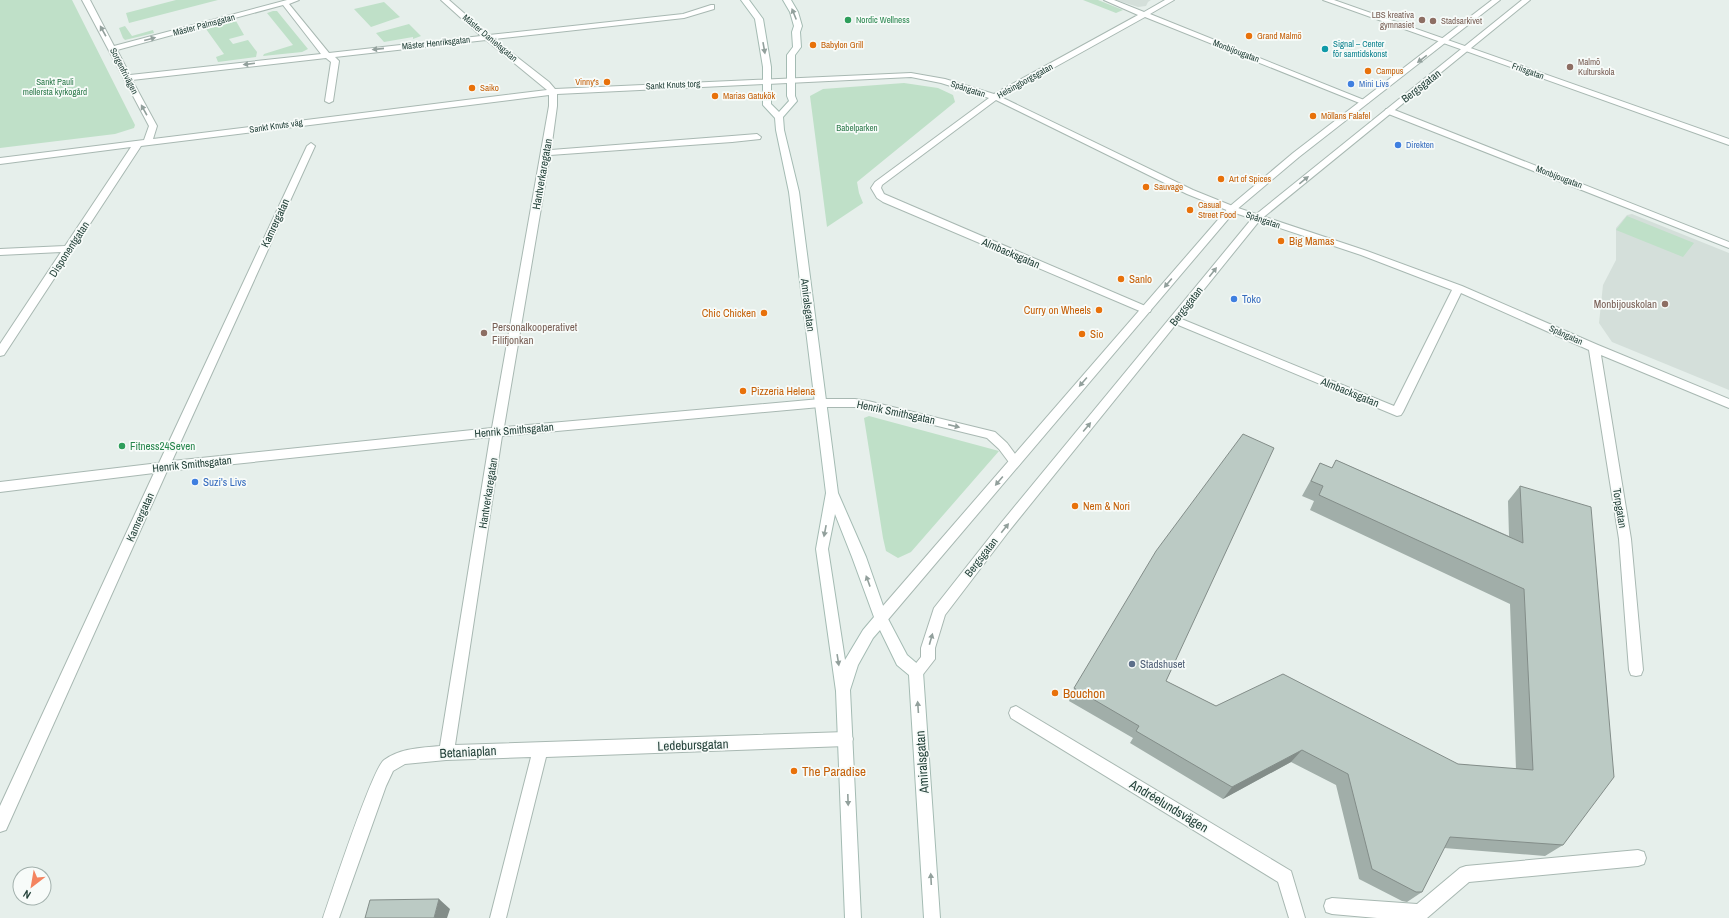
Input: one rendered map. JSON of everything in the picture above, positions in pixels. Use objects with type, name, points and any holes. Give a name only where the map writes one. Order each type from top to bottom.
[{"type":"street","name":"Sorgenfrivägen","points":[[86,0],[153,126],[148,143]]},
{"type":"street","name":"Mäster Palmsgatan","points":[[113,49],[295,0]]},
{"type":"street","name":"Mäster Danielsgatan","points":[[445,0],[486,37],[546,84],[553,92]]},
{"type":"street","points":[[745,0],[759,19],[768,67],[767,105],[779,118],[793,101],[791,96],[791,55],[796,47],[796,32],[798,26],[794,12],[787,0]]},
{"type":"street","name":"Monbijougatan","points":[[1108,0],[1365,102]]},
{"type":"street","name":"Helsingborgsgatan","points":[[878,193],[876,188],[878,184],[995,97],[1170,0]]},
{"type":"street","name":"Friisgatan","points":[[1327,0],[1729,142]]},
{"type":"street","name":"Bergsgatan","points":[[881,618],[1232,209],[1277,170],[1445,42],[1496,0]]},
{"type":"street","name":"Bergsgatan","points":[[916,672],[928,659],[928,648],[939,612],[1005,527],[1257,218],[1526,0]]},
{"type":"street","points":[[285,3],[326,55],[335,61],[329,101]]},
{"type":"street","name":"Mäster Henriksgatan","points":[[127,78],[160,71],[326,55],[684,16],[711,8]]},
{"type":"street","name":"Spångatan","points":[[792,81],[911,75],[942,80],[995,97],[1190,192],[1257,218],[1364,253],[1458,288],[1594,348],[1729,404]]},
{"type":"street","name":"Sankt Knuts torg","points":[[553,92],[733,82],[792,81]]},
{"type":"street","name":"Sankt Knuts väg","points":[[0,161],[553,92]]},
{"type":"street","name":"Hantverkaregatan","points":[[446,753],[498,432],[554,106],[553,92]]},
{"type":"street","name":"Monbijougatan","points":[[1389,111],[1729,245]]},
{"type":"street","name":"Amiralsgatan","points":[[779,118],[780,130],[794,192],[832,493],[859,557],[881,618],[902,660],[916,672],[932,918]]},
{"type":"street","points":[[546,153],[756,137]]},
{"type":"street","name":"Disponentgatan","points":[[0,352],[137,145]]},
{"type":"street","name":"Kamrergatan","points":[[0,824],[162,467],[311,146]]},
{"type":"street","name":"Almbacksgatan","points":[[878,193],[886,200],[1146,310]]},
{"type":"street","points":[[0,252],[69,249]]},
{"type":"street","name":"Almbacksgatan","points":[[1175,320],[1397,412],[1458,288]]},
{"type":"street","name":"Torpgatan","points":[[1594,348],[1625,540],[1636,670]]},
{"type":"street","name":"Henrik Smithsgatan","points":[[0,488],[162,467],[498,432],[820,402],[868,405],[991,435],[1003,446],[1015,462]]},
{"type":"street","name":"Amiralsgatan","points":[[832,493],[822,550],[843,691],[853,918]]},
{"type":"street","name":"Amiralsgatan","points":[[843,691],[852,663],[868,634],[881,618]]},
{"type":"street","name":"Andréelundsvägen","points":[[1016,713],[1284,877],[1297,918]]},
{"type":"street","name":"Ledebursgatan","points":[[540,750],[846,739]]},
{"type":"street","points":[[498,918],[540,750]]},
{"type":"street","name":"Betaniaplan","points":[[331,918],[379,783],[388,766],[403,756],[540,750]]},
{"type":"street","points":[[1332,906],[1420,913],[1466,874],[1638,858]]},
{"type":"shaded area","points":[[1116,0],[1151,0],[1146,6],[1138,7]]},
{"type":"shaded area","name":"Monbijouskolan","points":[[1632,214],[1729,253],[1729,390],[1612,342],[1599,323],[1603,285],[1616,260],[1616,228],[1627,215]]},
{"type":"green space","name":"Sankt Pauli mellersta kyrkogård","points":[[0,0],[72,0],[135,125],[134,128],[115,134],[0,148]]},
{"type":"green space","points":[[176,0],[218,0],[129,23],[126,13]]},
{"type":"green space","points":[[1083,0],[1098,0],[1123,10],[1116,13]]},
{"type":"green space","points":[[384,2],[400,17],[371,27],[354,9]]},
{"type":"green space","points":[[277,11],[308,49],[302,52],[263,56],[264,54],[293,45],[267,13]]},
{"type":"green space","points":[[236,21],[244,35],[229,39],[233,44],[248,40],[257,52],[256,57],[218,62],[216,57],[224,54],[206,29]]},
{"type":"green space","points":[[409,24],[421,36],[413,39],[413,37],[384,42],[376,33]]},
{"type":"green space","points":[[125,26],[132,36],[153,30],[154,33],[125,40],[119,28]]},
{"type":"green space","name":"Babelparken","points":[[904,83],[938,88],[953,95],[955,102],[857,182],[863,203],[827,227],[810,96],[823,89]]},
{"type":"green space","points":[[1627,216],[1694,243],[1683,257],[1616,230]]},
{"type":"green space","points":[[869,416],[999,451],[911,552],[898,558],[886,551],[883,538],[864,418]]},
{"type":"building","name":"Stadshuset","points":[[1243,434],[1274,448],[1166,681],[1216,706],[1283,674],[1458,764],[1533,770],[1524,589],[1319,495],[1323,486],[1311,481],[1320,463],[1332,468],[1336,460],[1523,543],[1520,486],[1591,507],[1614,777],[1563,845],[1450,837],[1422,892],[1416,892],[1372,869],[1348,774],[1302,750],[1232,787],[1136,731],[1139,726],[1074,688],[1156,551]]},
{"type":"building","points":[[439,899],[434,918],[365,918],[370,900]]},
{"type":"place","name":"Nordic Wellness","points":[[848,20]]},
{"type":"place","name":"LBS kreativa gymnasiet","points":[[1422,20]]},
{"type":"place","name":"Stadsarkivet","points":[[1433,21]]},
{"type":"place","name":"Grand Malmö","points":[[1249,36]]},
{"type":"place","name":"Babylon Grill","points":[[813,45]]},
{"type":"place","name":"Signal – Center för samtidskonst","points":[[1325,49]]},
{"type":"place","name":"Malmö Kulturskola","points":[[1570,67]]},
{"type":"place","name":"Campus","points":[[1368,71]]},
{"type":"place","name":"Vinny's","points":[[607,82]]},
{"type":"place","name":"Mini Livs","points":[[1351,84]]},
{"type":"place","name":"Saiko","points":[[472,88]]},
{"type":"place","name":"Marias Gatukök","points":[[715,96]]},
{"type":"place","name":"Möllans Falafel","points":[[1313,116]]},
{"type":"place","name":"Direkten","points":[[1398,145]]},
{"type":"place","name":"Art of Spices","points":[[1221,179]]},
{"type":"place","name":"Sauvage","points":[[1146,187]]},
{"type":"place","name":"Casual Street Food","points":[[1190,210]]},
{"type":"place","name":"Big Mamas","points":[[1281,241]]},
{"type":"place","name":"Sanlo","points":[[1121,279]]},
{"type":"place","name":"Toko","points":[[1234,299]]},
{"type":"place","name":"Monbijouskolan","points":[[1665,304]]},
{"type":"place","name":"Curry on Wheels","points":[[1099,310]]},
{"type":"place","name":"Chic Chicken","points":[[764,313]]},
{"type":"place","name":"Personalkooperativet Filifjonkan","points":[[484,333]]},
{"type":"place","name":"Sio","points":[[1082,334]]},
{"type":"place","name":"Pizzeria Helena","points":[[743,391]]},
{"type":"place","name":"Fitness24Seven","points":[[122,446]]},
{"type":"place","name":"Suzi's Livs","points":[[195,482]]},
{"type":"place","name":"Nem & Nori","points":[[1075,506]]},
{"type":"place","name":"Stadshuset","points":[[1132,664]]},
{"type":"place","name":"Bouchon","points":[[1055,693]]},
{"type":"place","name":"The Paradise","points":[[794,771]]}]
